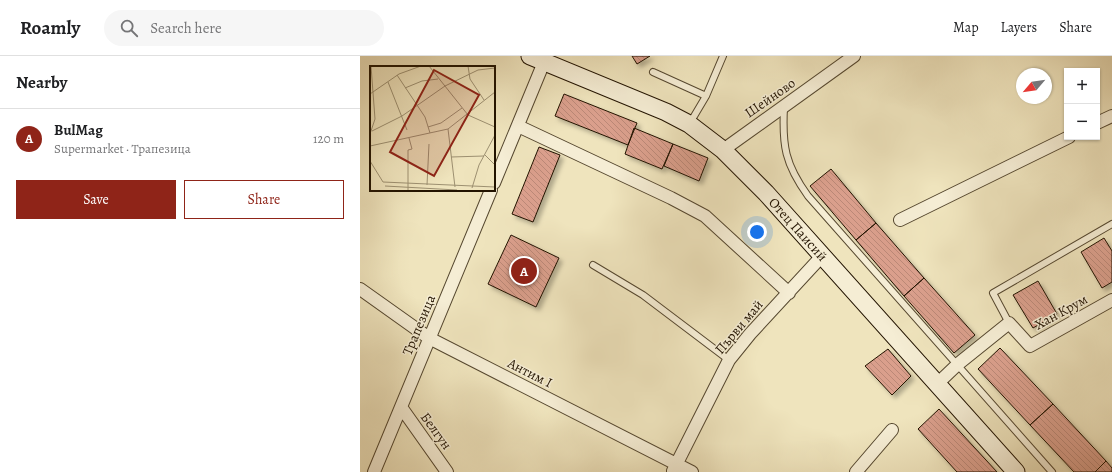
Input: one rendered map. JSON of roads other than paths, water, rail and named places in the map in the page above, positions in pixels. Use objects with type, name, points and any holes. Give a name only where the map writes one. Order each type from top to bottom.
[{"type":"main road","name":"Отец Паисий","points":[[539,58],[666,112],[689,124],[723,150],[766,193],[1016,472]]},
{"type":"street","name":"Шейново","points":[[723,150],[854,56]]},
{"type":"street","points":[[495,181],[518,126],[539,58]]},
{"type":"street","points":[[1100,122],[1112,116]]},
{"type":"street","points":[[518,126],[671,198],[705,216],[789,293]]},
{"type":"street","points":[[900,220],[1064,139]]},
{"type":"street","name":"Трапезица","points":[[374,472],[491,191]]},
{"type":"street","name":"Първи май","points":[[674,468],[729,360],[750,334],[822,256]]},
{"type":"street","name":"Антим I","points":[[360,289],[430,338],[674,468],[692,472]]},
{"type":"street","name":"Хан Крум","points":[[1009,323],[1030,346],[1112,300]]},
{"type":"street","points":[[937,384],[958,364],[1009,323]]},
{"type":"street","name":"Белгун","points":[[401,408],[447,472]]},
{"type":"street","points":[[856,472],[892,430]]},
{"type":"lane","points":[[689,124],[706,96],[723,56]]},
{"type":"lane","points":[[653,72],[706,96]]},
{"type":"lane","points":[[784,107],[782,135],[787,160],[796,180],[808,196],[1052,472]]},
{"type":"lane","points":[[1009,323],[993,293],[1112,224]]},
{"type":"lane","points":[[594,265],[642,295],[729,360]]},
{"type":"place","name":"BulMag","points":[[524,271]]}]
